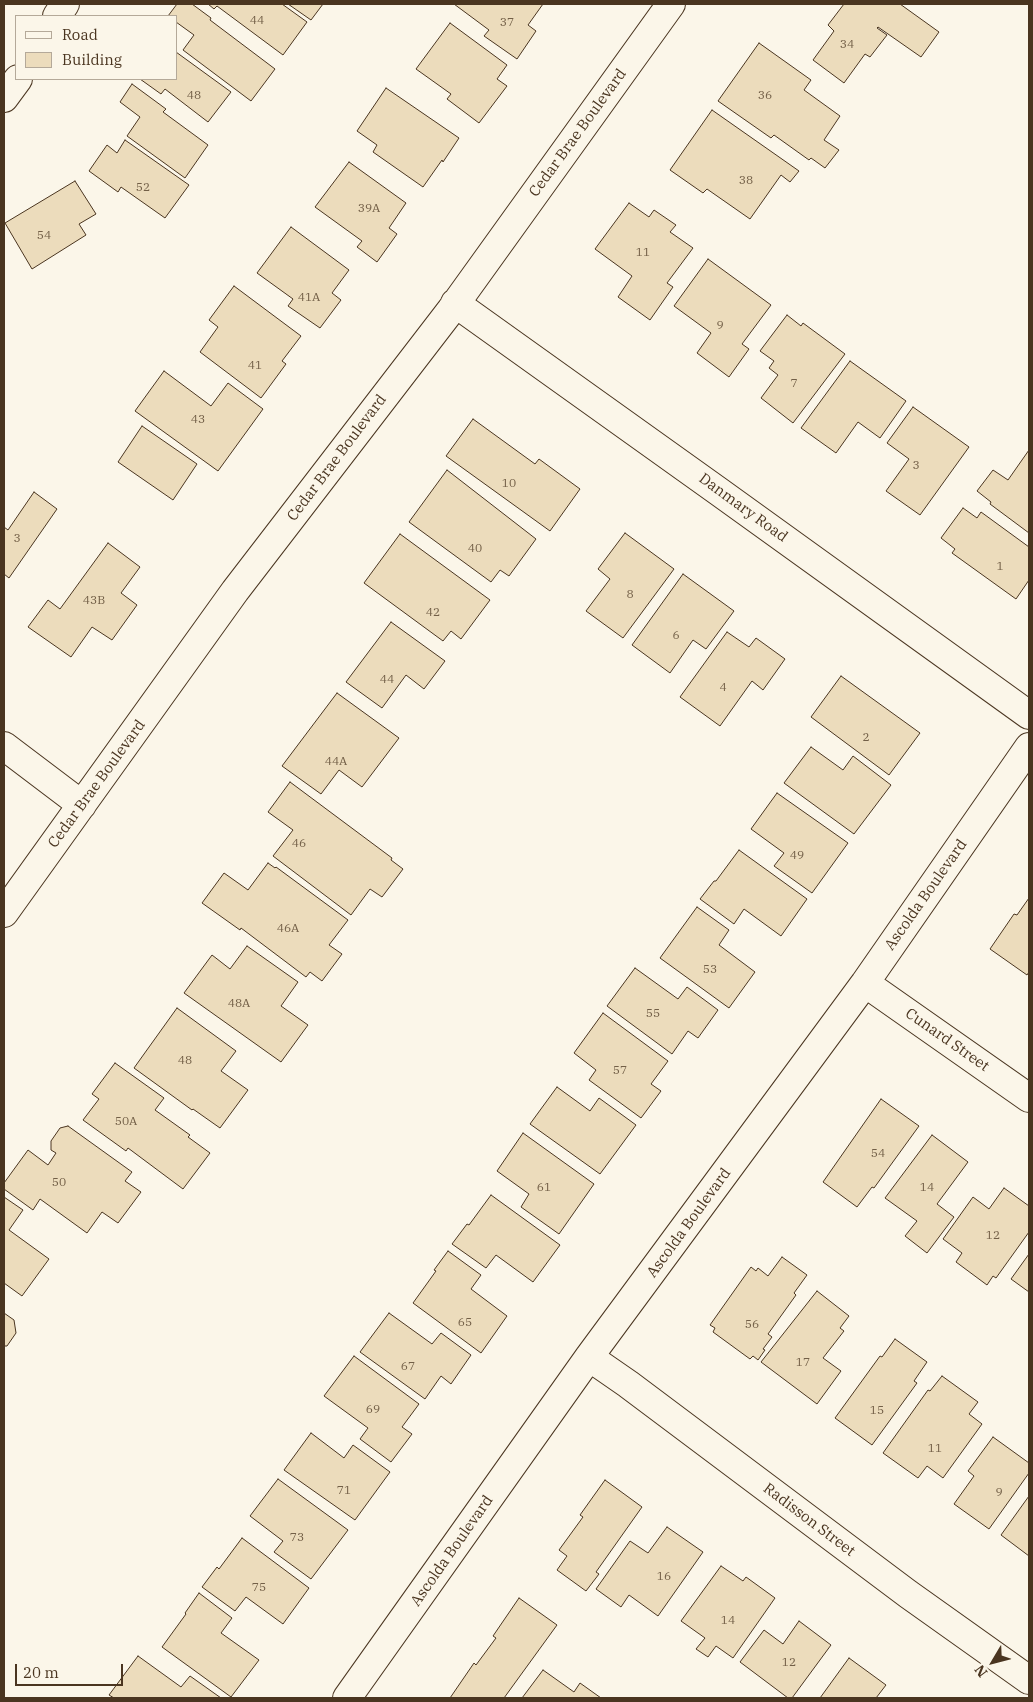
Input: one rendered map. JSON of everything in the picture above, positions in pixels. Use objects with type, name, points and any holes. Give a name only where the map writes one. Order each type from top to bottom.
[{"type":"street","points":[[58,15],[65,4]]},
{"type":"street","name":"Cedar Brae Boulevard","points":[[4,913],[235,591],[455,303],[671,4]]},
{"type":"street","points":[[4,98],[17,80]]},
{"type":"street","name":"Danmary Road","points":[[455,303],[1029,715]]},
{"type":"street","points":[[4,746],[82,805]]},
{"type":"street","name":"Ascolda Boulevard","points":[[347,1698],[590,1357],[865,982],[1029,747]]},
{"type":"street","name":"Cunard Street","points":[[865,982],[1029,1098]]},
{"type":"street","name":"Radisson Street","points":[[590,1357],[908,1594],[1029,1680]]},
{"type":"building","points":[[177,4],[192,4],[275,69],[251,101],[183,50],[194,35],[178,23],[178,15],[169,15]]},
{"type":"building","points":[[208,4],[282,4],[307,22],[283,55],[217,6],[214,9]]},
{"type":"building","points":[[288,4],[323,4],[311,20]]},
{"type":"building","points":[[454,4],[543,4],[528,25],[536,31],[517,59],[484,36],[489,30]]},
{"type":"building","points":[[844,4],[900,4],[939,32],[921,57],[878,27],[887,35],[870,57],[865,54],[844,83],[813,60],[834,31],[828,25]]},
{"type":"building","points":[[450,23],[507,65],[497,79],[507,86],[479,123],[447,99],[451,94],[416,69]]},
{"type":"building","points":[[759,43],[811,80],[804,90],[840,116],[824,140],[839,150],[825,168],[811,158],[809,160],[774,135],[771,138],[718,101]]},
{"type":"building","points":[[178,53],[231,92],[208,122],[165,89],[161,94],[141,80],[178,80]]},
{"type":"building","points":[[132,84],[166,109],[163,112],[208,145],[185,178],[127,136],[140,117],[120,102]]},
{"type":"building","points":[[386,88],[459,138],[423,187],[373,152],[377,145],[357,131]]},
{"type":"building","points":[[712,110],[799,171],[790,182],[781,175],[750,219],[707,189],[703,193],[670,170]]},
{"type":"building","points":[[125,140],[189,185],[165,218],[121,187],[118,192],[89,171],[107,145],[117,153]]},
{"type":"building","points":[[349,162],[406,203],[389,228],[397,234],[377,262],[357,247],[362,241],[315,207]]},
{"type":"building","points":[[75,181],[96,214],[79,224],[86,235],[32,269],[5,223]]},
{"type":"building","points":[[629,203],[649,217],[654,210],[676,225],[670,232],[693,248],[667,283],[673,287],[650,320],[618,297],[632,276],[595,249]]},
{"type":"building","points":[[291,227],[349,270],[332,293],[341,300],[320,328],[288,306],[293,299],[257,273]]},
{"type":"building","points":[[708,259],[771,305],[742,344],[749,349],[729,377],[697,353],[711,333],[674,306]]},
{"type":"building","points":[[234,286],[301,336],[282,361],[286,364],[261,398],[200,352],[218,327],[209,320]]},
{"type":"building","points":[[787,315],[801,326],[803,323],[845,354],[793,423],[761,398],[778,375],[769,368],[774,361],[760,351]]},
{"type":"building","points":[[850,361],[906,401],[880,438],[858,422],[836,453],[801,428]]},
{"type":"building","points":[[164,371],[211,406],[228,383],[263,409],[218,471],[135,411]]},
{"type":"building","points":[[913,407],[969,447],[920,515],[886,491],[909,459],[887,443]]},
{"type":"building","points":[[473,419],[535,464],[539,459],[580,489],[550,531],[446,456]]},
{"type":"building","points":[[142,426],[197,464],[173,500],[118,462]]},
{"type":"building","points":[[1029,450],[1029,533],[990,504],[991,502],[977,491],[993,470],[1008,480]]},
{"type":"building","points":[[447,470],[536,539],[509,576],[500,570],[491,582],[409,522]]},
{"type":"building","points":[[34,492],[57,509],[9,578],[4,574],[4,527],[8,530]]},
{"type":"building","points":[[963,508],[977,518],[981,512],[1029,547],[1029,580],[1016,599],[952,553],[955,549],[941,538]]},
{"type":"building","points":[[625,533],[674,569],[623,638],[586,611],[610,579],[598,569]]},
{"type":"building","points":[[400,534],[490,600],[461,639],[451,631],[443,641],[364,583]]},
{"type":"building","points":[[108,543],[140,567],[121,593],[137,605],[112,640],[92,627],[71,657],[28,627],[48,600],[60,609]]},
{"type":"building","points":[[683,574],[734,611],[706,649],[693,640],[670,673],[632,645]]},
{"type":"building","points":[[391,622],[445,661],[424,689],[406,675],[382,708],[346,682]]},
{"type":"building","points":[[727,632],[749,647],[756,638],[785,659],[763,690],[752,681],[720,726],[680,697]]},
{"type":"building","points":[[841,676],[920,733],[889,775],[811,717]]},
{"type":"building","points":[[337,693],[399,738],[362,787],[339,770],[321,794],[282,766]]},
{"type":"building","points":[[811,747],[843,770],[853,756],[891,785],[854,834],[784,783]]},
{"type":"building","points":[[290,782],[392,858],[391,860],[403,869],[382,897],[370,889],[351,915],[273,856],[293,830],[268,812]]},
{"type":"building","points":[[777,793],[848,843],[812,893],[774,866],[784,853],[751,829]]},
{"type":"building","points":[[739,850],[807,899],[781,936],[744,909],[734,924],[700,899]]},
{"type":"building","points":[[268,863],[348,920],[329,945],[342,954],[322,981],[310,972],[306,977],[241,928],[240,930],[202,903],[224,873],[248,890]]},
{"type":"building","points":[[1029,898],[1029,972],[1027,975],[990,949],[1014,914],[1017,915]]},
{"type":"building","points":[[697,907],[729,930],[719,945],[755,972],[729,1008],[660,958]]},
{"type":"building","points":[[247,946],[298,982],[281,1006],[308,1025],[281,1062],[184,993],[212,955],[230,969]]},
{"type":"building","points":[[635,968],[678,999],[687,987],[718,1010],[698,1038],[688,1031],[672,1054],[607,1006]]},
{"type":"building","points":[[177,1008],[236,1051],[221,1071],[248,1090],[220,1128],[134,1068]]},
{"type":"building","points":[[603,1013],[668,1061],[651,1084],[661,1091],[641,1118],[589,1080],[596,1070],[574,1053]]},
{"type":"building","points":[[115,1063],[164,1098],[155,1110],[190,1135],[188,1137],[210,1153],[183,1189],[128,1148],[126,1151],[83,1120],[99,1099],[92,1094]]},
{"type":"building","points":[[557,1087],[590,1111],[599,1098],[636,1125],[600,1174],[530,1124]]},
{"type":"building","points":[[881,1099],[919,1126],[874,1188],[872,1187],[857,1207],[823,1182]]},
{"type":"building","points":[[68,1126],[132,1172],[125,1181],[141,1192],[118,1223],[102,1212],[87,1233],[40,1199],[33,1210],[4,1189],[4,1183],[28,1150],[48,1165],[56,1153],[51,1150],[51,1141],[60,1128]]},
{"type":"building","points":[[523,1133],[594,1184],[559,1234],[521,1207],[529,1194],[497,1171]]},
{"type":"building","points":[[932,1135],[968,1162],[937,1204],[954,1217],[927,1253],[905,1236],[917,1221],[885,1198]]},
{"type":"building","points":[[1004,1188],[1029,1206],[1029,1232],[996,1278],[993,1276],[987,1285],[956,1262],[962,1253],[943,1239],[973,1197],[989,1209]]},
{"type":"building","points":[[491,1195],[560,1245],[533,1282],[496,1255],[486,1268],[452,1244]]},
{"type":"building","points":[[4,1197],[23,1210],[9,1230],[49,1259],[22,1296],[4,1283]]},
{"type":"building","points":[[448,1251],[481,1275],[471,1289],[507,1316],[481,1353],[413,1303]]},
{"type":"building","points":[[1029,1254],[1029,1292],[1011,1279]]},
{"type":"building","points":[[782,1257],[807,1275],[794,1293],[796,1295],[768,1334],[772,1337],[763,1349],[765,1350],[758,1360],[753,1356],[750,1359],[713,1332],[715,1328],[710,1325],[751,1267],[756,1271],[758,1268],[768,1276]]},
{"type":"building","points":[[817,1291],[849,1316],[840,1328],[844,1331],[823,1358],[841,1371],[817,1404],[761,1362]]},
{"type":"building","points":[[4,1313],[14,1320],[16,1333],[7,1346],[4,1346]]},
{"type":"building","points":[[389,1313],[432,1344],[441,1333],[471,1355],[451,1384],[441,1376],[425,1399],[360,1352]]},
{"type":"building","points":[[895,1339],[927,1362],[914,1381],[917,1383],[872,1445],[835,1418],[880,1356],[882,1357]]},
{"type":"building","points":[[354,1356],[419,1404],[402,1427],[412,1434],[391,1462],[360,1439],[368,1428],[324,1396]]},
{"type":"building","points":[[942,1376],[978,1402],[969,1414],[982,1424],[943,1478],[927,1466],[918,1478],[883,1453],[928,1390],[930,1391]]},
{"type":"building","points":[[311,1433],[344,1458],[353,1445],[390,1472],[355,1520],[284,1470]]},
{"type":"building","points":[[993,1437],[1029,1463],[1029,1473],[989,1529],[954,1504],[974,1476],[968,1471]]},
{"type":"building","points":[[278,1479],[348,1530],[311,1579],[274,1552],[283,1541],[250,1516]]},
{"type":"building","points":[[605,1480],[642,1507],[596,1572],[599,1574],[586,1591],[557,1570],[567,1556],[559,1550],[583,1517],[580,1515]]},
{"type":"building","points":[[1029,1496],[1029,1556],[1001,1535]]},
{"type":"building","points":[[667,1527],[703,1552],[658,1616],[629,1595],[621,1607],[596,1589],[630,1541],[648,1553]]},
{"type":"building","points":[[242,1538],[309,1588],[283,1624],[246,1597],[235,1611],[202,1587],[217,1567],[219,1569]]},
{"type":"building","points":[[721,1566],[743,1581],[746,1577],[775,1598],[733,1658],[716,1646],[708,1657],[696,1649],[705,1638],[681,1621]]},
{"type":"building","points":[[199,1593],[232,1618],[221,1633],[259,1660],[231,1697],[162,1647]]},
{"type":"building","points":[[519,1598],[557,1625],[504,1698],[450,1698],[474,1663],[476,1665],[496,1638],[493,1636]]},
{"type":"building","points":[[799,1621],[831,1645],[792,1698],[788,1698],[740,1662],[764,1630],[783,1644]]},
{"type":"building","points":[[138,1656],[181,1687],[190,1676],[221,1698],[114,1698],[109,1695]]},
{"type":"building","points":[[849,1658],[886,1685],[876,1698],[820,1698]]},
{"type":"building","points":[[543,1670],[574,1692],[580,1683],[601,1698],[522,1698]]}]
